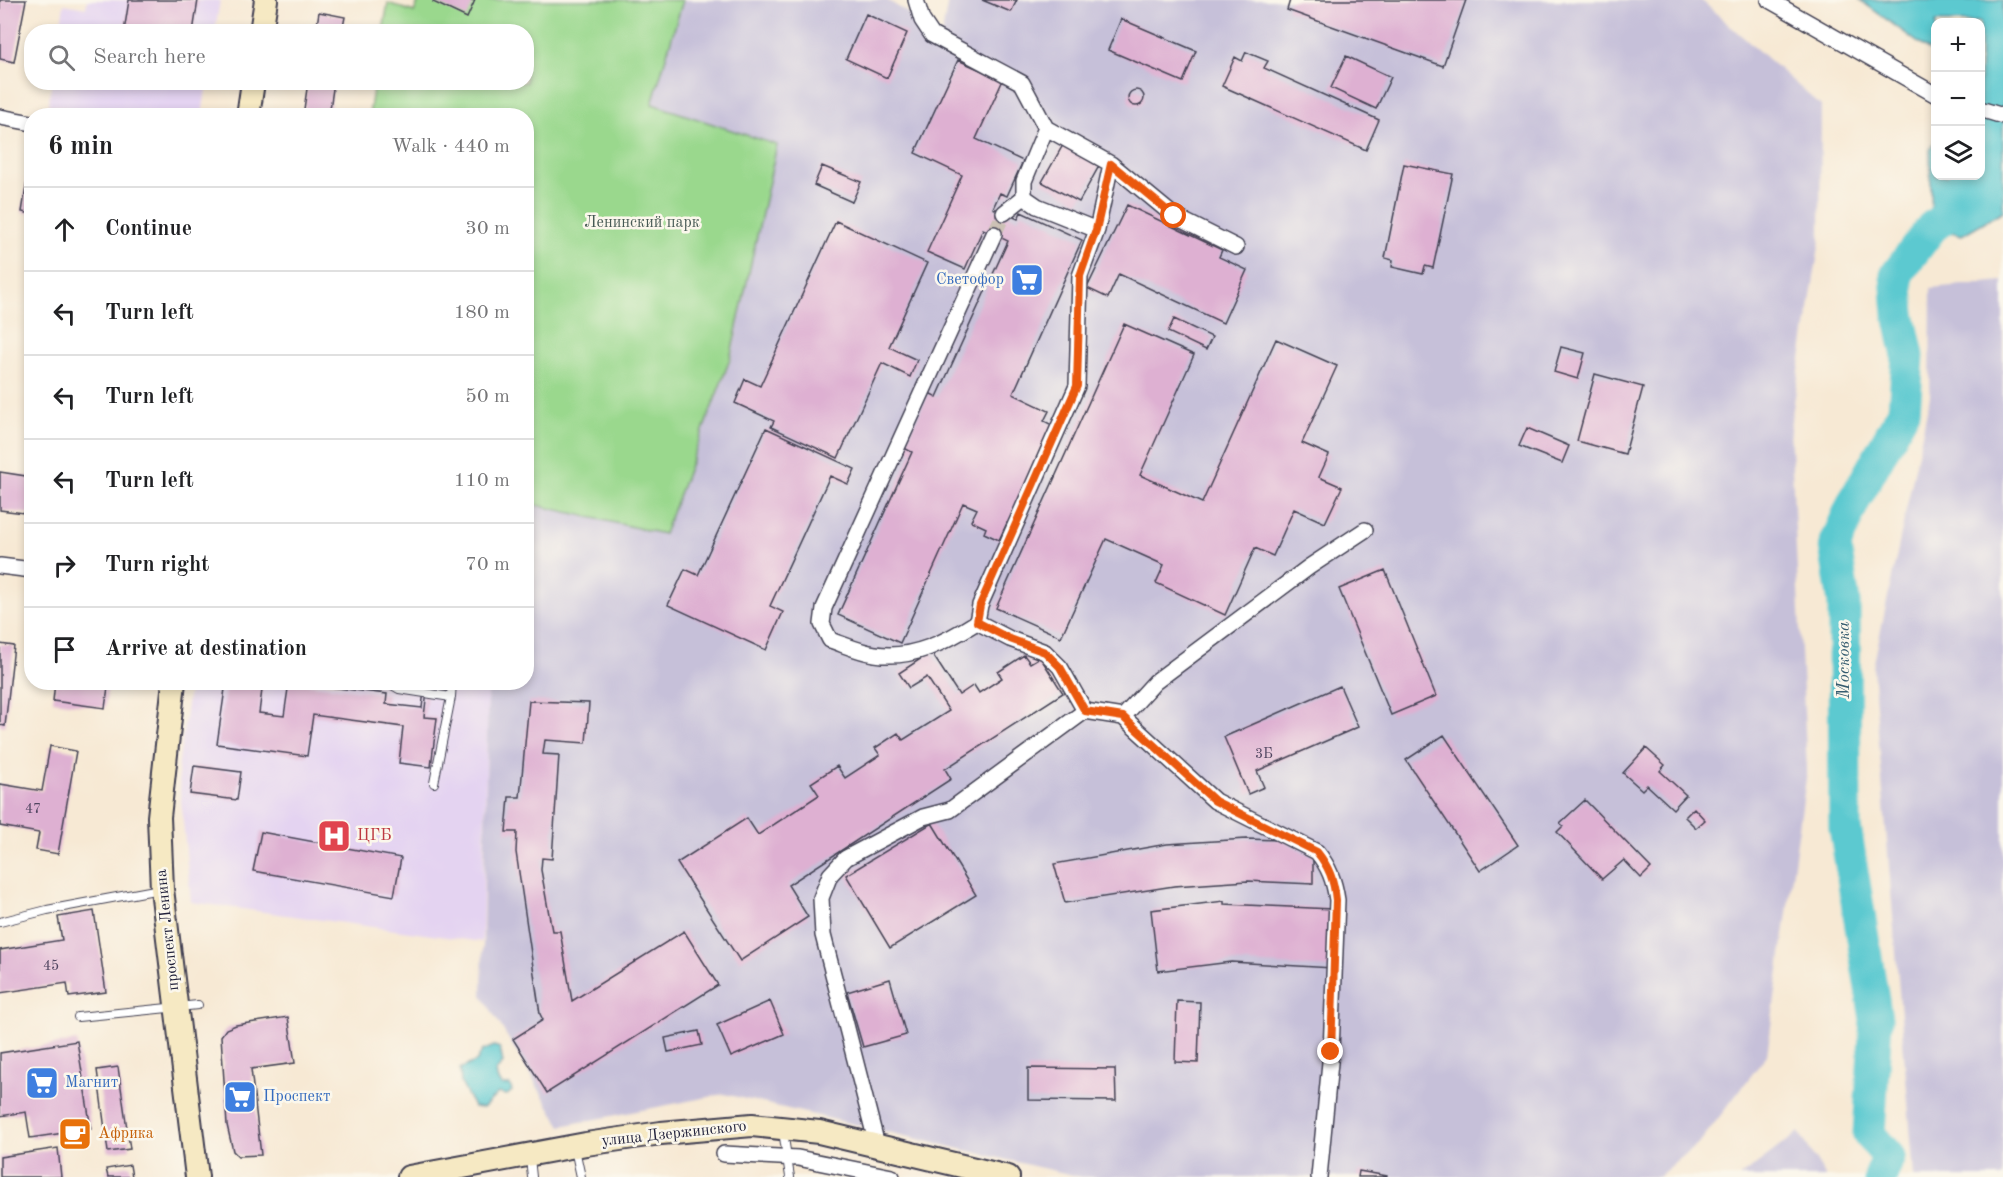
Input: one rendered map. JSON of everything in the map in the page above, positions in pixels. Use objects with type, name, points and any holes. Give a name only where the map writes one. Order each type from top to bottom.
[{"type":"main road","points":[[262,24],[266,0]]},
{"type":"main road","points":[[249,108],[252,90]]},
{"type":"main road","name":"проспект Ленина","points":[[173,690],[159,817],[162,889],[187,1007],[197,1177]]},
{"type":"main road","name":"улица Дзержинского","points":[[409,1177],[436,1174],[575,1146],[708,1128],[782,1127],[877,1145],[1008,1177]]},
{"type":"street","points":[[916,0],[922,20],[932,35],[1022,83],[1046,128],[1111,164],[1174,216],[1236,248]]},
{"type":"street","points":[[1769,0],[1931,93]]},
{"type":"street","points":[[1985,111],[2003,116]]},
{"type":"street","points":[[0,117],[24,122]]},
{"type":"street","points":[[1024,197],[1024,181],[1046,128]]},
{"type":"street","points":[[994,234],[824,608],[822,624],[830,640],[876,655],[903,653],[938,646],[977,622],[980,605],[1077,386],[1080,276],[1096,230],[1111,164]]},
{"type":"street","points":[[1004,213],[1024,197]]},
{"type":"street","points":[[1024,197],[1037,206],[1096,230]]},
{"type":"street","points":[[1123,717],[1155,682],[1309,567],[1365,530]]},
{"type":"street","points":[[0,566],[24,569]]},
{"type":"street","points":[[977,622],[1010,639],[1045,652],[1060,667],[1085,711]]},
{"type":"street","points":[[877,1145],[823,935],[820,898],[830,875],[846,858],[923,817],[950,810],[1085,711],[1123,717],[1215,801],[1317,852],[1334,879],[1336,900],[1331,1052],[1319,1177]]},
{"type":"street","points":[[724,1154],[787,1157],[892,1177]]},
{"type":"lane","points":[[406,690],[451,697]]},
{"type":"lane","points":[[434,783],[451,690]]},
{"type":"lane","points":[[0,922],[47,909],[162,889]]},
{"type":"lane","points":[[78,1017],[187,1007]]},
{"type":"lane","points":[[782,1127],[790,1177]]},
{"type":"lane","points":[[575,1146],[581,1177]]},
{"type":"lane","points":[[529,1154],[532,1177]]},
{"type":"shaded area","points":[[87,0],[220,0],[216,24],[61,24],[64,4],[86,8]]},
{"type":"shaded area","points":[[683,0],[887,0],[942,34],[948,0],[1701,0],[1821,106],[1820,240],[1790,427],[1807,771],[1767,1055],[1700,1142],[1658,1177],[1081,1177],[724,1094],[561,1126],[482,995],[488,690],[534,690],[534,505],[664,534],[731,359],[777,145],[652,104]]},
{"type":"shaded area","points":[[51,90],[206,90],[203,108],[66,108],[48,105]]},
{"type":"shaded area","points":[[2003,281],[2003,1177],[1914,1177],[1873,668],[1930,396],[1931,288]]},
{"type":"shaded area","name":"ЦГБ","points":[[189,690],[488,690],[482,942],[191,902],[178,769]]},
{"type":"shaded area","points":[[1799,1132],[1826,1177],[1739,1177]]},
{"type":"green space","name":"Ленинский парк","points":[[419,0],[683,0],[652,104],[777,145],[730,359],[664,534],[534,505],[534,108],[370,108],[373,90],[534,90],[534,24],[384,24],[388,3],[414,12]]},
{"type":"water","points":[[1860,0],[2003,0],[2003,211],[1962,235],[1932,227],[1930,150],[1931,148],[1931,180],[1985,180],[1985,18],[1931,18],[1931,52]]},
{"type":"water","points":[[494,1046],[500,1048],[503,1063],[496,1071],[497,1078],[502,1085],[510,1085],[512,1091],[507,1095],[498,1093],[483,1108],[474,1107],[461,1083],[460,1069],[477,1061],[482,1051]]},
{"type":"building","points":[[0,0],[26,0],[14,62],[0,59]]},
{"type":"building","points":[[129,0],[198,0],[194,24],[125,24]]},
{"type":"building","points":[[434,0],[475,0],[467,18],[433,2]]},
{"type":"building","points":[[982,0],[1017,0],[1011,12]]},
{"type":"building","points":[[1290,0],[1466,0],[1443,66],[1287,10]]},
{"type":"building","points":[[319,12],[345,17],[344,24],[317,24]]},
{"type":"building","points":[[866,14],[907,33],[887,78],[846,59]]},
{"type":"building","points":[[1121,19],[1196,51],[1183,82],[1108,50]]},
{"type":"building","points":[[1246,52],[1268,61],[1264,68],[1379,120],[1366,150],[1222,86],[1235,57],[1242,61]]},
{"type":"building","points":[[1346,56],[1391,77],[1376,109],[1331,88]]},
{"type":"building","points":[[958,60],[1003,80],[976,139],[1023,161],[1007,196],[1000,193],[993,208],[1018,219],[1021,212],[1082,240],[1013,394],[1049,411],[1044,421],[1054,426],[1009,524],[1007,523],[999,540],[984,533],[986,528],[971,521],[977,509],[963,503],[900,643],[838,615],[912,452],[904,448],[929,393],[937,397],[1008,241],[983,229],[965,269],[927,252],[962,175],[915,153]]},
{"type":"building","points":[[307,90],[333,90],[330,108],[304,108]]},
{"type":"building","points":[[1136,90],[1142,92],[1144,98],[1142,104],[1136,106],[1130,104],[1128,98],[1130,92]]},
{"type":"building","points":[[1063,145],[1099,166],[1079,202],[1042,182]]},
{"type":"building","points":[[1404,164],[1453,174],[1433,268],[1425,266],[1423,274],[1392,267],[1393,260],[1385,258]]},
{"type":"building","points":[[822,166],[861,182],[852,202],[814,185]]},
{"type":"building","points":[[1127,205],[1222,250],[1219,257],[1247,270],[1223,323],[1119,274],[1108,298],[1087,288]]},
{"type":"building","points":[[836,221],[927,263],[889,347],[917,360],[910,377],[882,363],[838,458],[771,427],[774,421],[735,403],[745,379],[760,386]]},
{"type":"building","points":[[1174,319],[1212,337],[1206,350],[1168,332]]},
{"type":"building","points":[[1124,324],[1194,355],[1140,475],[1202,503],[1276,339],[1337,366],[1302,443],[1329,455],[1319,477],[1342,487],[1325,523],[1294,509],[1273,556],[1255,548],[1225,615],[1156,583],[1164,565],[1106,539],[1061,637],[996,608]]},
{"type":"building","points":[[1561,347],[1585,353],[1578,379],[1554,372]]},
{"type":"building","points":[[1595,374],[1643,387],[1625,454],[1577,441]]},
{"type":"building","points":[[766,428],[855,469],[848,484],[830,476],[770,606],[783,612],[766,650],[668,605],[685,569],[698,575]]},
{"type":"building","points":[[1527,428],[1569,446],[1562,463],[1519,446]]},
{"type":"building","points":[[0,472],[24,476],[24,513],[0,510]]},
{"type":"building","points":[[1385,570],[1436,696],[1391,715],[1339,589]]},
{"type":"building","points":[[0,644],[14,646],[5,726],[0,725]]},
{"type":"building","points":[[931,652],[959,695],[974,685],[979,693],[1002,678],[998,672],[1024,655],[1030,663],[1040,657],[1063,693],[945,769],[951,779],[788,885],[808,917],[740,961],[677,863],[747,818],[758,835],[819,795],[811,783],[837,766],[845,778],[880,755],[875,748],[898,733],[903,740],[949,711],[927,677],[909,688],[899,673]]},
{"type":"building","points":[[1340,686],[1358,727],[1257,771],[1264,787],[1248,794],[1224,737]]},
{"type":"building","points":[[54,690],[108,690],[105,708],[53,701]]},
{"type":"building","points":[[225,690],[262,690],[259,713],[284,716],[288,690],[354,690],[387,694],[386,704],[422,708],[424,690],[427,690],[424,717],[437,718],[431,767],[399,763],[403,727],[313,715],[307,756],[217,744]]},
{"type":"building","points":[[529,701],[589,703],[586,743],[545,740],[543,754],[559,755],[552,859],[542,858],[541,870],[552,931],[560,931],[572,1001],[684,931],[718,985],[547,1093],[513,1039],[543,1020],[540,1014],[516,852],[517,832],[506,832],[509,797],[520,797]]},
{"type":"building","points":[[1444,735],[1518,845],[1480,871],[1406,760]]},
{"type":"building","points":[[50,746],[76,751],[58,854],[36,850],[39,833],[0,826],[0,784],[42,791]]},
{"type":"building","points":[[1646,748],[1665,765],[1660,771],[1686,795],[1673,809],[1647,785],[1642,790],[1623,773]]},
{"type":"building","points":[[194,766],[241,772],[237,800],[190,794]]},
{"type":"building","points":[[1585,800],[1651,868],[1641,878],[1624,860],[1602,879],[1557,832],[1563,826],[1560,823]]},
{"type":"building","points":[[1694,808],[1705,820],[1696,828],[1685,817]]},
{"type":"building","points":[[932,823],[976,895],[890,948],[846,875]]},
{"type":"building","points":[[261,832],[401,858],[394,896],[253,871]]},
{"type":"building","points":[[1246,839],[1282,840],[1313,857],[1313,884],[1248,881],[1174,886],[1065,903],[1054,864],[1167,844]]},
{"type":"building","points":[[1224,901],[1224,904],[1332,909],[1333,968],[1231,962],[1158,971],[1151,910]]},
{"type":"building","points":[[94,911],[106,992],[69,997],[67,983],[0,993],[0,950],[62,940],[58,917]]},
{"type":"building","points":[[890,979],[906,1035],[863,1047],[847,992]]},
{"type":"building","points":[[770,1001],[784,1034],[731,1057],[717,1025]]},
{"type":"building","points":[[1177,1001],[1200,1002],[1198,1063],[1175,1062]]},
{"type":"building","name":"Проспект","points":[[288,1017],[295,1063],[251,1069],[261,1155],[238,1156],[233,1151],[227,1125],[221,1036],[226,1029],[236,1025]]},
{"type":"building","points":[[699,1031],[702,1045],[668,1052],[665,1038]]},
{"type":"building","name":"Магнит","points":[[77,1041],[91,1129],[30,1138],[26,1112],[0,1116],[0,1053]]},
{"type":"building","points":[[118,1067],[130,1149],[108,1152],[97,1070]]},
{"type":"building","points":[[1028,1068],[1115,1069],[1116,1101],[1028,1100]]},
{"type":"building","points":[[58,1148],[61,1177],[0,1177],[0,1157]]},
{"type":"building","points":[[130,1165],[132,1177],[108,1177],[106,1169]]},
{"type":"building","points":[[1359,1171],[1387,1176],[1387,1177],[1358,1177]]},
{"type":"waterway","name":"Московка","points":[[1880,1177],[1889,1157],[1869,1134],[1876,1019],[1845,827],[1844,603],[1835,545],[1854,501],[1904,411],[1908,356],[1899,314],[1896,275],[1932,227],[1957,208],[1964,180]]},
{"type":"tunnel","points":[[994,234],[1004,213]]},
{"type":"place","name":"Светофор","points":[[1027,280]]},
{"type":"place","name":"ЦГБ","points":[[334,836]]},
{"type":"place","name":"Магнит","points":[[42,1083]]},
{"type":"place","name":"Проспект","points":[[240,1097]]},
{"type":"place","name":"Африка","points":[[75,1134]]},
{"type":"route","points":[[1174,216],[1111,164],[1096,230],[1080,276],[1077,386],[980,605],[977,622],[1010,639],[1045,652],[1060,667],[1085,711],[1123,717],[1215,801],[1317,852],[1334,879],[1336,900],[1331,1052]]}]
